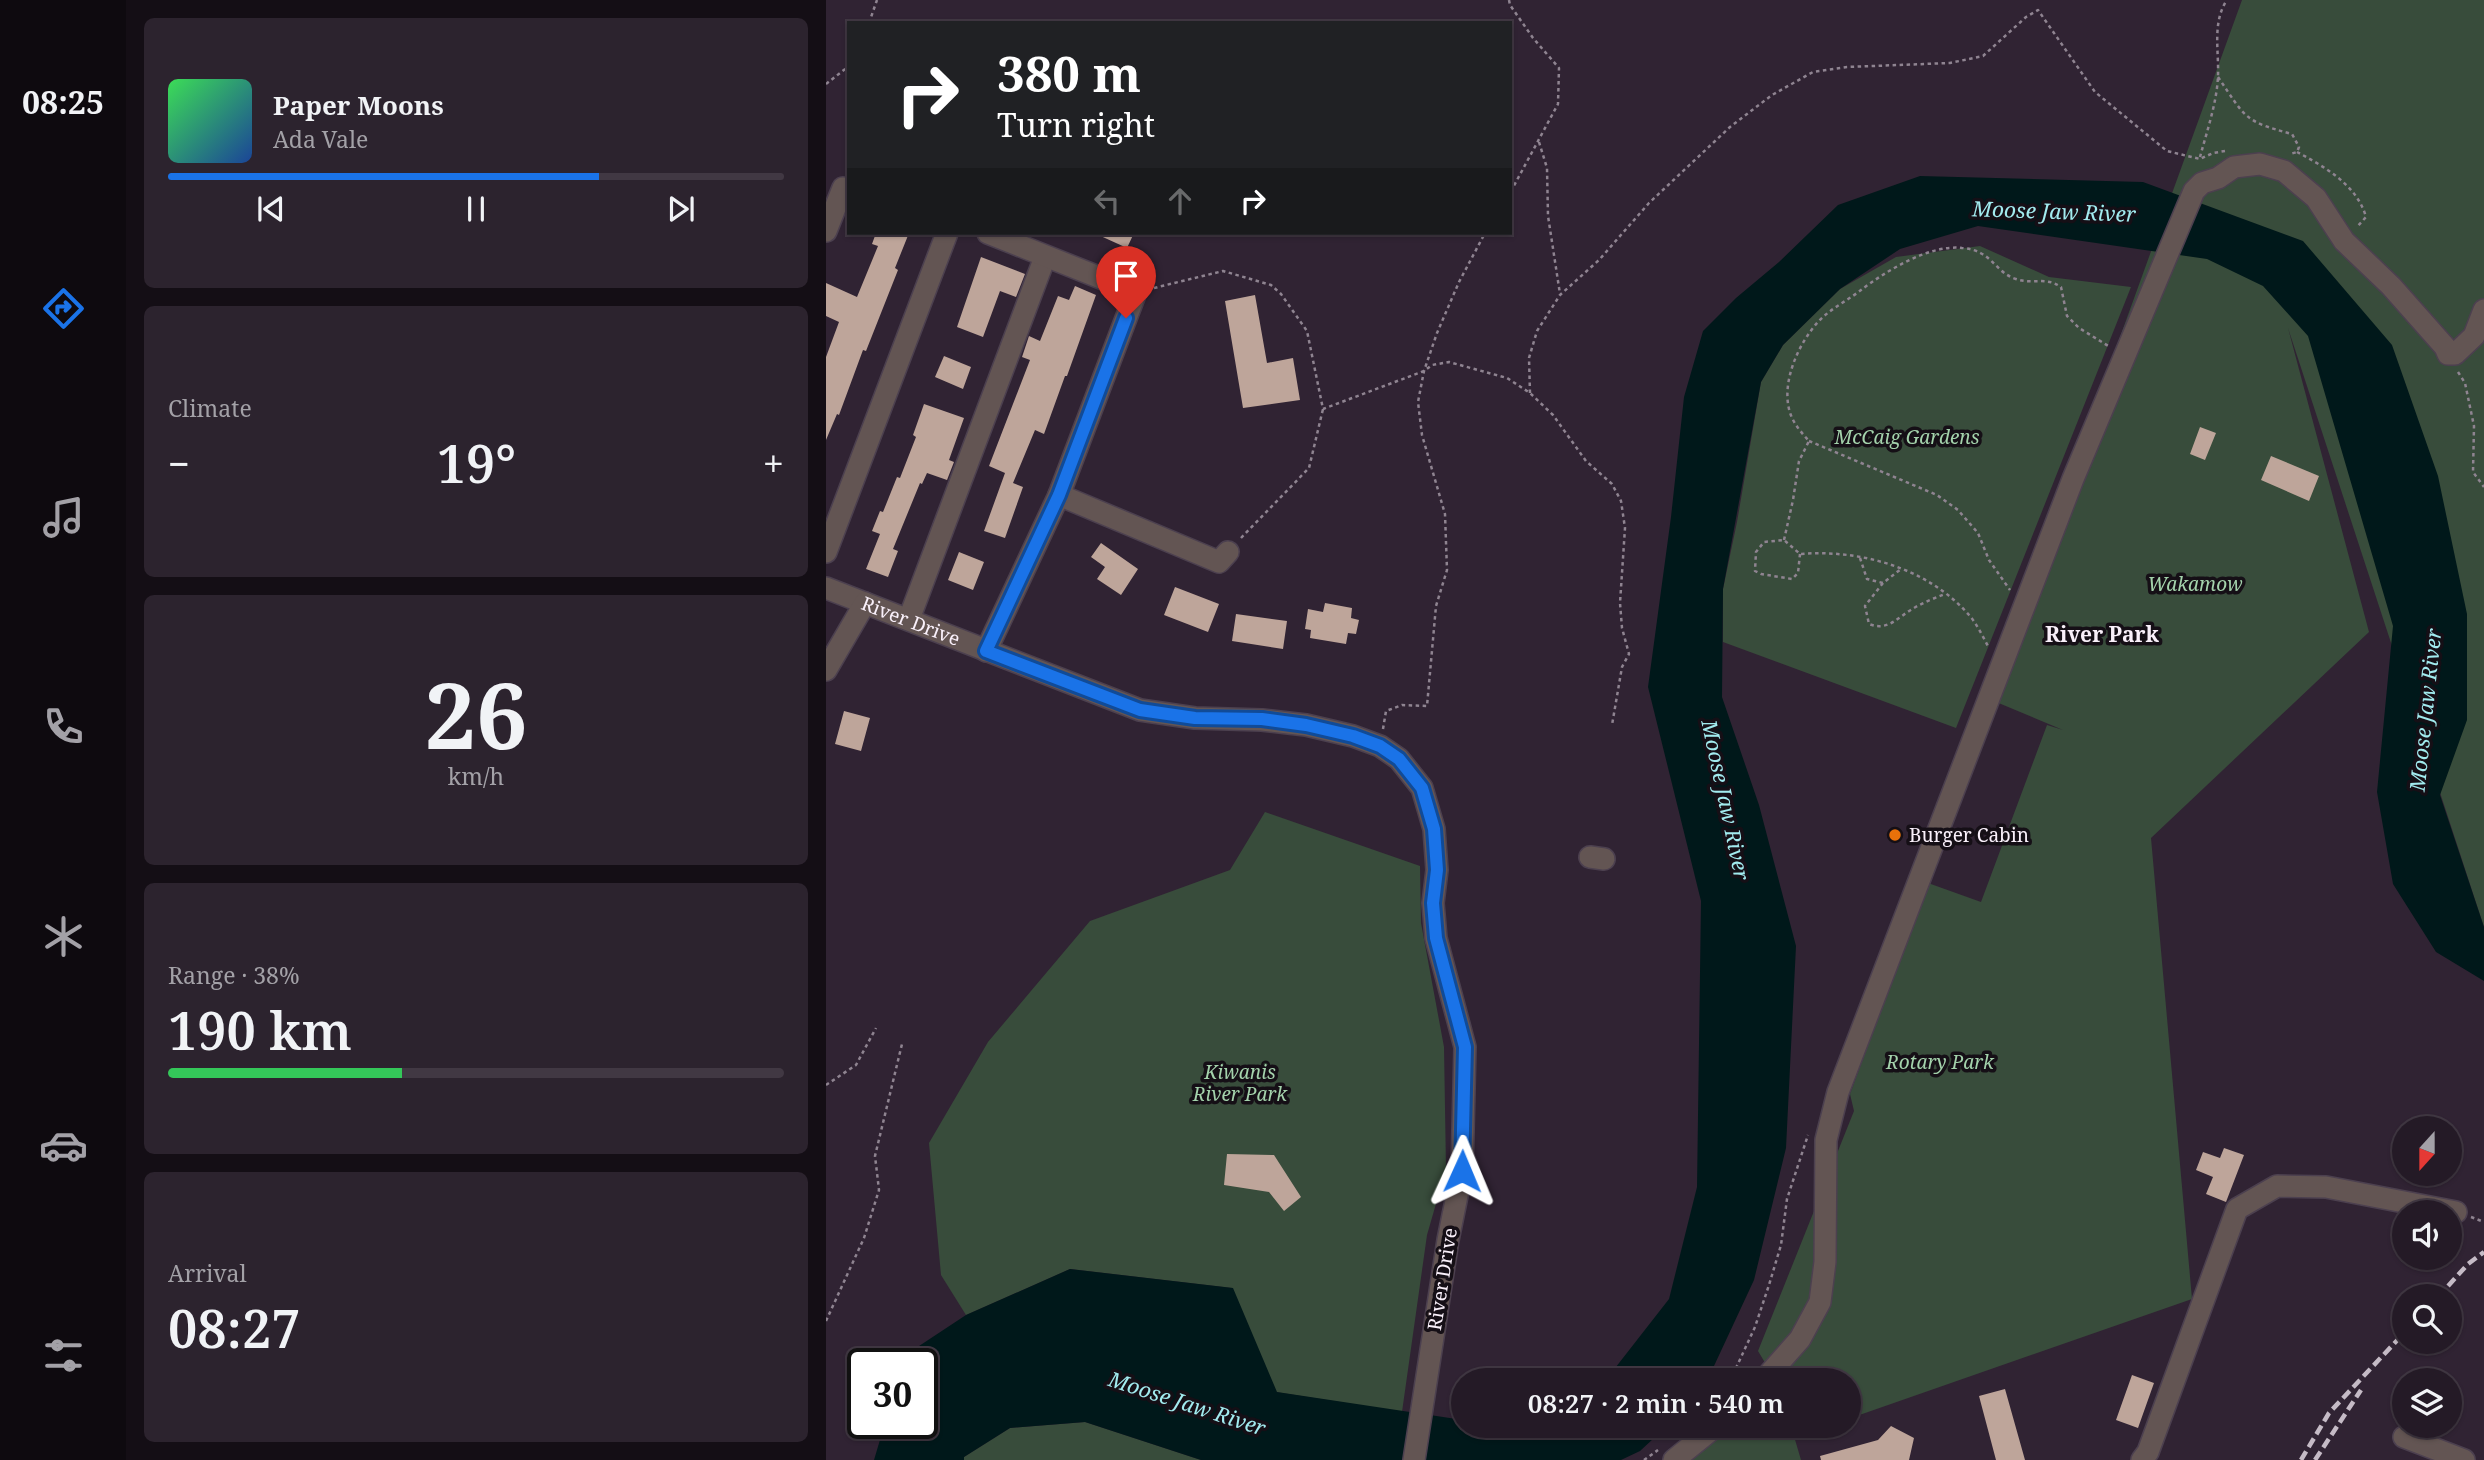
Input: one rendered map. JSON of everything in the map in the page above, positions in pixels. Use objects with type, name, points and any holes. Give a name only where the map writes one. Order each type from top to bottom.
[{"type":"street","points":[[1774,1368],[1800,1339],[1819,1302],[1825,1262],[1826,1140],[1838,1092],[2073,479],[2198,187],[2234,167],[2260,164],[2284,171],[2315,198],[2344,241],[2391,286],[2445,346],[2448,354],[2455,354],[2473,336],[2484,310]]},
{"type":"street","points":[[826,231],[846,189]]},
{"type":"street","points":[[826,552],[946,235]]},
{"type":"street","points":[[986,651],[1059,495],[1136,292],[993,235]]},
{"type":"street","points":[[909,619],[1045,257]]},
{"type":"street","points":[[1059,495],[1219,562],[1228,552]]},
{"type":"street","name":"River Drive","points":[[826,588],[1140,710],[1195,718],[1262,719],[1306,725],[1353,736],[1380,746],[1399,759],[1422,788],[1434,829],[1437,870],[1433,903],[1436,938],[1465,1047],[1462,1171],[1448,1240],[1414,1460]]},
{"type":"street","points":[[826,670],[865,603]]},
{"type":"street","points":[[2142,1460],[2148,1452],[2236,1209],[2277,1186],[2326,1187],[2394,1200]]},
{"type":"street","points":[[1674,1460],[1701,1438]]},
{"type":"street","points":[[2407,1438],[2464,1460]]},
{"type":"path","points":[[870,21],[877,0]]},
{"type":"path","points":[[1509,0],[1533,38],[1559,68],[1558,104],[1512,189]]},
{"type":"path","points":[[2198,187],[2196,173],[2218,77],[2216,44],[2222,7],[2227,0]]},
{"type":"path","points":[[1530,393],[1529,358],[1537,331],[1560,295],[1599,260],[1649,203],[1730,127],[1772,95],[1813,72],[1847,67],[1950,63],[1983,56],[2026,17],[2038,10],[2095,92],[2167,151],[2200,159],[2226,151]]},
{"type":"path","points":[[826,84],[847,67]]},
{"type":"path","points":[[2218,77],[2240,111],[2256,124],[2292,134],[2298,141],[2297,152]]},
{"type":"path","points":[[1539,142],[1547,168],[1548,216],[1560,295]]},
{"type":"path","points":[[2281,156],[2297,152],[2326,167],[2362,201],[2366,216],[2344,241]]},
{"type":"path","points":[[1380,746],[1387,711],[1402,705],[1427,706],[1436,606],[1447,570],[1445,514],[1422,435],[1418,402],[1424,371],[1459,282],[1484,235]]},
{"type":"path","points":[[2014,595],[1989,560],[1978,533],[1958,510],[1937,495],[1809,441],[1789,411],[1786,390],[1803,343],[1818,322],[1836,306],[1892,268],[1913,258],[1961,247],[1988,256],[2014,279],[2052,281],[2061,288],[2067,316],[2079,328],[2115,350]]},
{"type":"path","points":[[1136,292],[1223,271],[1271,285],[1281,294],[1307,331],[1322,410],[1309,468],[1228,552]]},
{"type":"path","points":[[2448,354],[2465,383],[2474,426],[2473,472],[2484,487]]},
{"type":"path","points":[[1322,410],[1424,371],[1432,365],[1449,362],[1507,377],[1530,393],[1553,415],[1586,461],[1612,484],[1621,501],[1625,528],[1620,603],[1622,628],[1629,654],[1622,667],[1612,725]]},
{"type":"path","points":[[1784,540],[1799,461],[1809,441]]},
{"type":"path","points":[[1800,554],[1798,573],[1792,579],[1755,571],[1756,552],[1763,542],[1784,540],[1800,554],[1838,553],[1901,569],[1945,594],[1969,616],[1992,652]]},
{"type":"path","points":[[1860,558],[1867,579],[1883,583]]},
{"type":"path","points":[[1901,569],[1883,583],[1865,606],[1869,625],[1877,628],[1892,624],[1910,610],[1945,594]]},
{"type":"path","points":[[826,1085],[856,1065],[876,1028]]},
{"type":"path","points":[[826,1321],[864,1238],[880,1190],[875,1156],[902,1044]]},
{"type":"green space","name":"Wakamow","points":[[2242,0],[2484,0],[2484,927],[2288,328],[2369,632],[2151,838],[2192,1299],[1861,1414],[1861,1368],[1768,1368],[1758,1351],[1854,1111],[1850,1094],[1928,883],[1981,902],[2047,725],[2063,730],[1989,699]]},
{"type":"green space","name":"McCaig Gardens","points":[[1980,246],[2049,277],[2131,287],[1956,728],[1723,642],[1723,589],[1761,382],[1783,345],[1840,289],[1896,257]]},
{"type":"green space","name":"Kiwanis River Park","points":[[1265,812],[1420,866],[1421,923],[1444,1047],[1446,1169],[1427,1235],[1402,1412],[1276,1392],[1232,1288],[1070,1269],[966,1315],[941,1275],[929,1143],[988,1042],[1090,921],[1230,870]]},
{"type":"green space","points":[[1085,1422],[1201,1460],[964,1460],[964,1457],[1010,1428]]},
{"type":"green space","points":[[1696,1438],[1795,1438],[1801,1460],[1664,1460]]},
{"type":"water","name":"Moose Jaw River","points":[[1920,176],[2143,182],[2303,241],[2392,345],[2438,476],[2467,614],[2467,720],[2440,795],[2484,927],[2484,981],[2436,952],[2393,884],[2377,792],[2393,626],[2308,336],[2263,286],[2207,259],[1978,226],[1900,249],[1840,289],[1783,345],[1761,382],[1723,589],[1722,697],[1759,805],[1796,946],[1786,1148],[1754,1280],[1713,1368],[1615,1368],[1669,1299],[1697,1187],[1701,901],[1648,687],[1684,397],[1703,331],[1838,205]]},
{"type":"water","name":"Moose Jaw River","points":[[1070,1269],[1233,1288],[1277,1392],[1451,1418],[1451,1438],[1654,1438],[1640,1451],[1621,1460],[1201,1460],[1085,1422],[1010,1428],[964,1457],[964,1460],[874,1460],[880,1439],[938,1439],[938,1348],[916,1348],[966,1315]]},
{"type":"building","points":[[875,235],[908,235],[895,268],[898,270],[866,351],[863,350],[839,415],[837,414],[826,440],[826,357],[839,322],[826,316],[826,283],[857,297],[878,246],[872,244]]},
{"type":"building","points":[[1098,235],[1133,235],[1127,248]]},
{"type":"building","points":[[981,257],[1025,274],[1016,297],[1000,291],[983,337],[957,327]]},
{"type":"building","points":[[1075,286],[1096,295],[1044,434],[1035,430],[1013,483],[1023,487],[1005,538],[984,531],[1005,473],[989,466],[1030,360],[1022,357],[1029,336],[1040,341],[1058,296],[1069,300]]},
{"type":"building","points":[[1255,295],[1267,363],[1293,358],[1300,400],[1243,408],[1225,301]]},
{"type":"building","points":[[944,356],[971,367],[963,389],[935,377]]},
{"type":"building","points":[[924,404],[964,418],[949,460],[954,462],[947,480],[927,473],[922,484],[920,483],[893,549],[898,551],[888,577],[866,569],[880,534],[872,531],[897,477],[900,478],[916,437],[913,435]]},
{"type":"building","points":[[2200,427],[2216,433],[2205,460],[2190,454]]},
{"type":"building","points":[[2271,456],[2319,476],[2309,501],[2261,480]]},
{"type":"building","points":[[1101,543],[1138,569],[1121,595],[1097,579],[1105,567],[1091,557]]},
{"type":"building","points":[[959,552],[984,562],[973,590],[948,580]]},
{"type":"building","points":[[1175,587],[1219,604],[1208,632],[1164,615]]},
{"type":"building","points":[[1325,603],[1352,608],[1351,618],[1359,620],[1356,634],[1348,633],[1346,644],[1310,638],[1311,630],[1305,629],[1308,609],[1323,612]]},
{"type":"building","points":[[1236,614],[1287,621],[1283,649],[1232,641]]},
{"type":"building","points":[[844,711],[870,718],[861,751],[835,744]]},
{"type":"building","points":[[2224,1148],[2244,1155],[2226,1202],[2206,1194],[2213,1177],[2196,1170],[2203,1152],[2220,1158]]},
{"type":"building","points":[[1227,1154],[1274,1155],[1301,1197],[1284,1211],[1269,1192],[1224,1185]]},
{"type":"building","points":[[2132,1375],[2154,1383],[2138,1428],[2116,1420]]},
{"type":"building","points":[[2005,1389],[2025,1460],[1996,1460],[1979,1396]]},
{"type":"building","points":[[1891,1426],[1914,1438],[1909,1460],[1821,1460],[1820,1456],[1878,1440]]},
{"type":"railway","points":[[2450,1284],[2468,1264],[2484,1252]]},
{"type":"railway","points":[[2301,1460],[2329,1413],[2392,1346]]},
{"type":"railway","points":[[2315,1460],[2361,1390]]},
{"type":"place","name":"Burger Cabin","points":[[1895,835]]},
{"type":"district","name":"River Park","points":[[2102,635]]},
{"type":"route","points":[[1126,318],[1059,495],[986,651],[1140,710],[1195,718],[1262,719],[1306,725],[1353,736],[1380,746],[1399,759],[1422,788],[1434,829],[1437,870],[1433,903],[1436,938],[1465,1047],[1462,1171]]},
{"type":"park label","name":"Rotary Park","points":[[1940,1062]]}]
